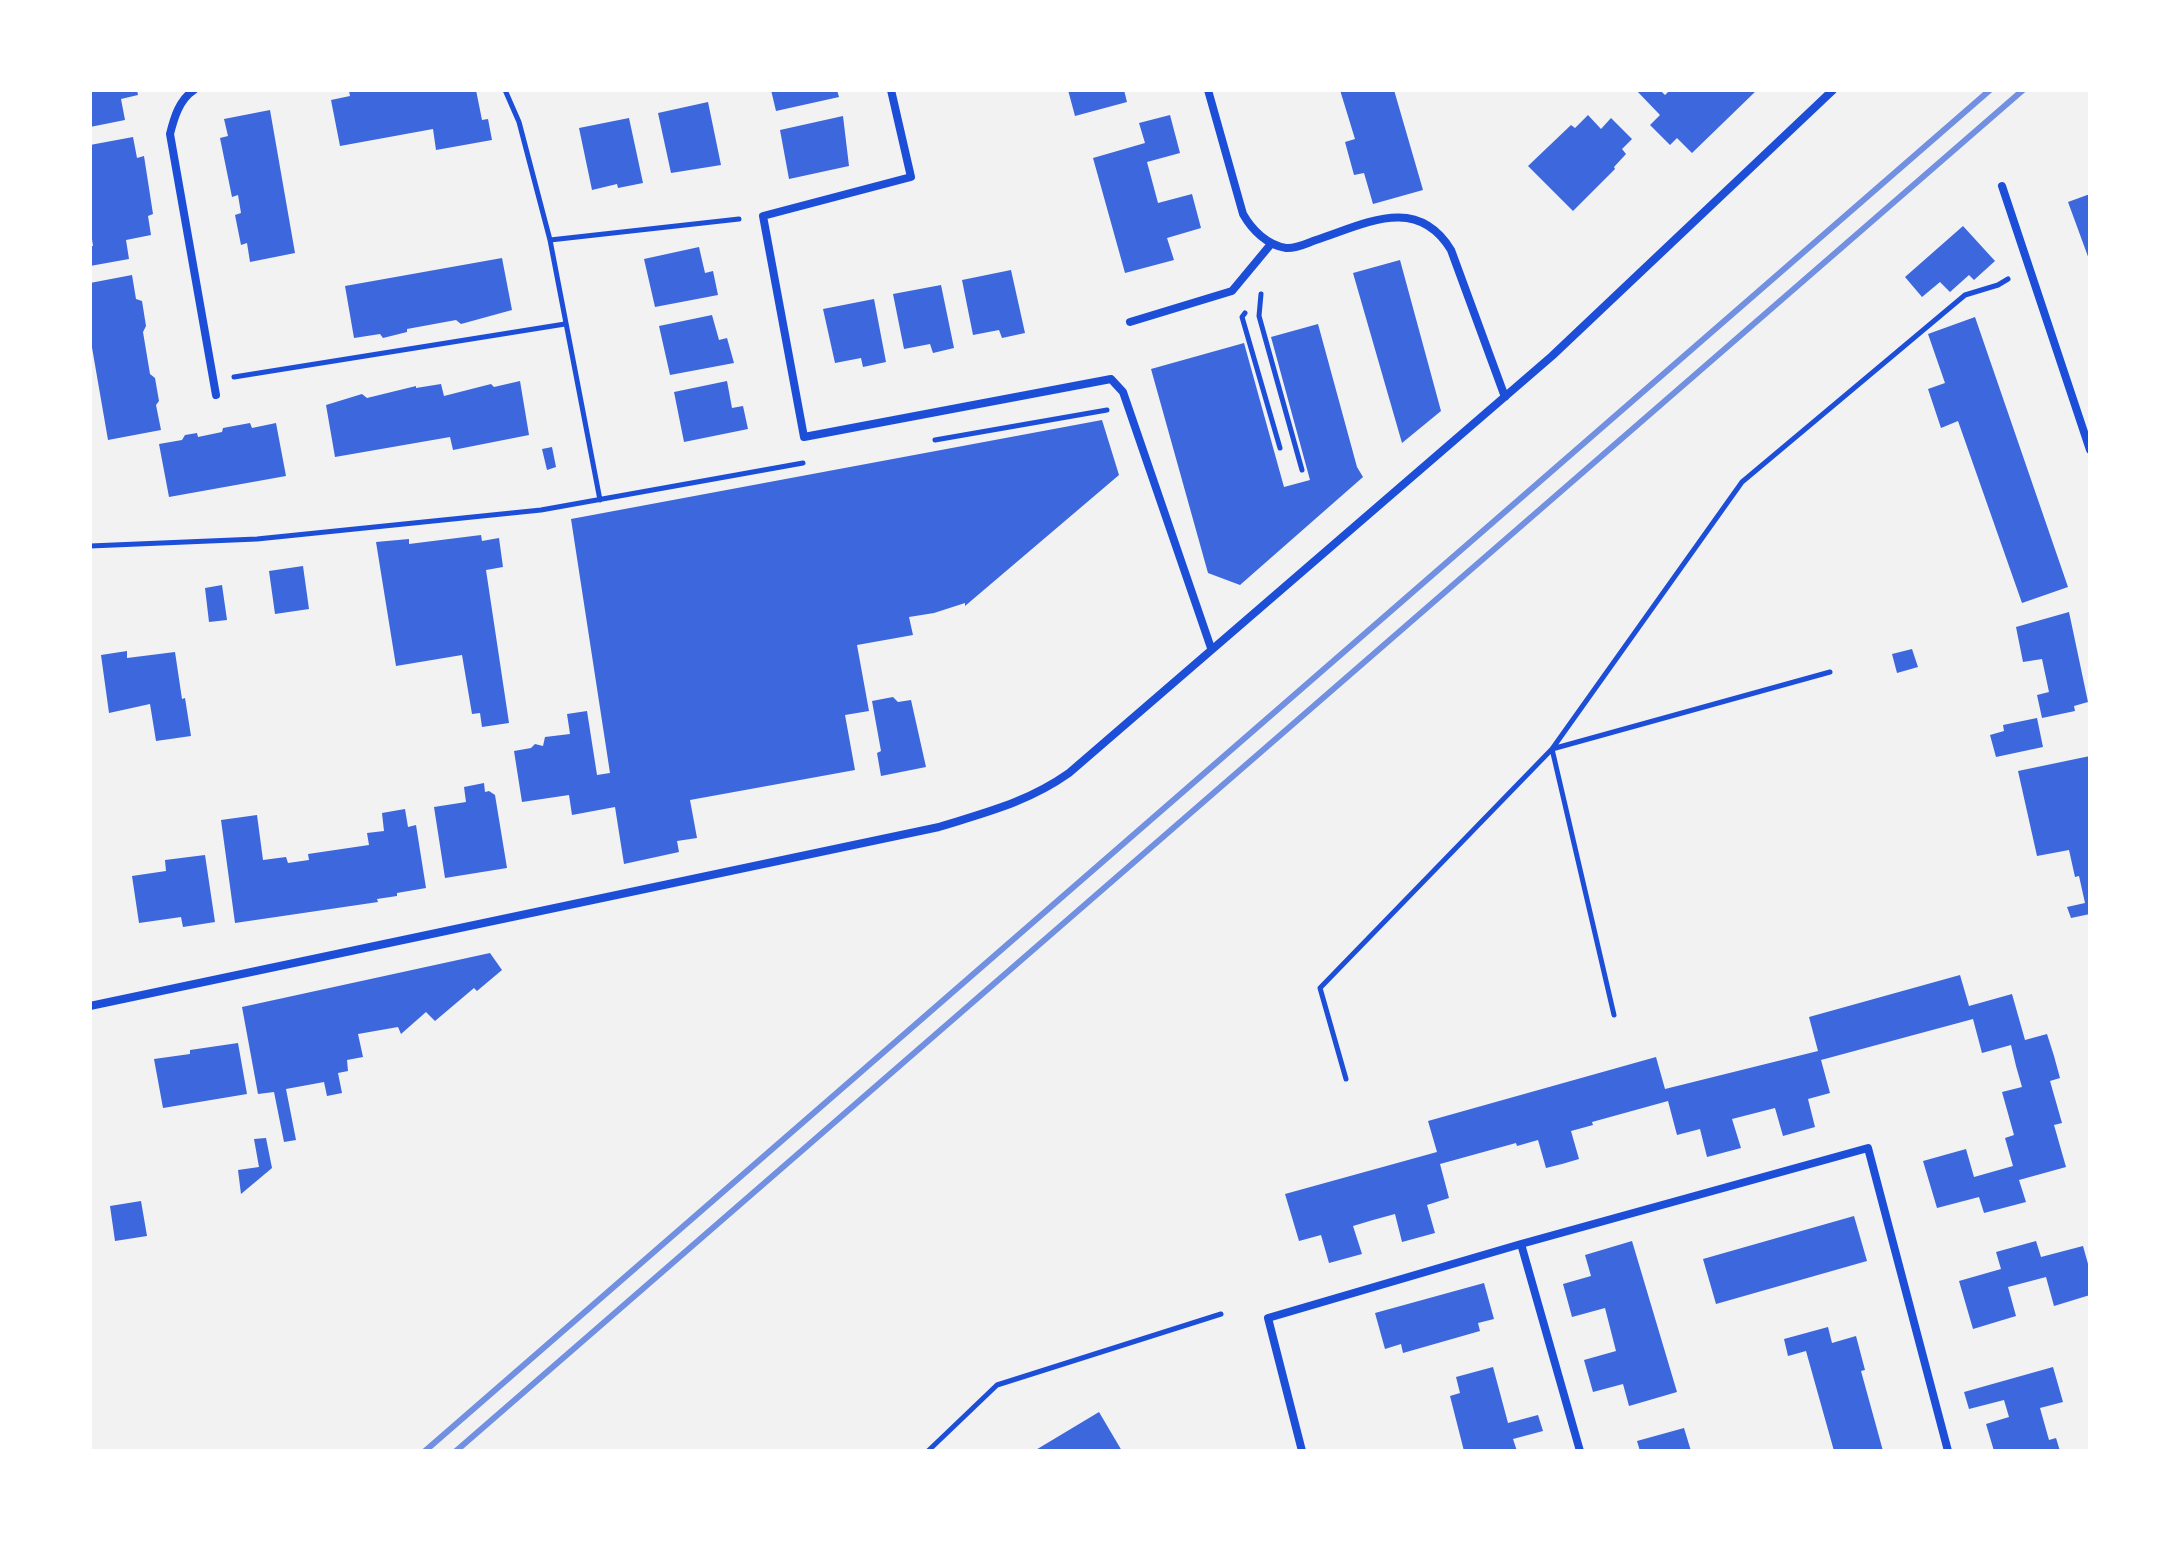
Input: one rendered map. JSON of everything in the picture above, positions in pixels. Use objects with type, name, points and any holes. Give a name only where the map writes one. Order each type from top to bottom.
[{"type":"street","points":[[194,90],[188,93],[176,114],[170,134],[216,395]]},
{"type":"street","points":[[891,90],[911,177],[763,216],[804,437],[1111,379],[1123,392],[1211,648]]},
{"type":"street","points":[[1208,90],[1243,214],[1249,225],[1271,244],[1293,248],[1385,218],[1409,218],[1430,226],[1451,250],[1505,397]]},
{"type":"street","points":[[90,1006],[910,833],[1026,799],[1069,773],[1505,397],[1833,90]]},
{"type":"street","points":[[2002,186],[2090,450]]},
{"type":"street","points":[[1130,322],[1232,291],[1271,244]]},
{"type":"street","points":[[1302,1451],[1268,1318],[1868,1148],[1948,1451]]},
{"type":"street","points":[[1521,1244],[1580,1451]]},
{"type":"path","points":[[90,546],[257,539],[541,510],[600,500],[550,240],[519,122],[505,90]]},
{"type":"path","points":[[550,240],[763,216]]},
{"type":"path","points":[[1346,1079],[1320,988],[1552,749],[1742,482],[1965,295],[1998,285],[2030,266]]},
{"type":"path","points":[[1255,295],[1262,285],[1259,316],[1302,470]]},
{"type":"path","points":[[1249,306],[1242,317],[1280,448]]},
{"type":"path","points":[[214,380],[565,324]]},
{"type":"path","points":[[1552,749],[1830,672]]},
{"type":"path","points":[[1552,749],[1614,1015]]},
{"type":"path","points":[[928,1451],[997,1385],[1221,1314]]},
{"type":"building","points":[[90,90],[137,90],[138,95],[121,99],[125,120],[90,127]]},
{"type":"building","points":[[476,90],[482,120],[488,119],[492,140],[436,150],[433,129],[340,146],[331,100],[350,96],[349,91]]},
{"type":"building","points":[[771,90],[837,90],[839,97],[776,111]]},
{"type":"building","points":[[1068,90],[1124,90],[1127,102],[1075,116]]},
{"type":"building","points":[[1340,90],[1394,90],[1423,190],[1373,204],[1364,173],[1354,175],[1345,142],[1355,139]]},
{"type":"building","points":[[1636,90],[1660,90],[1665,95],[1670,90],[1757,90],[1692,153],[1677,138],[1670,145],[1650,125],[1660,115]]},
{"type":"building","points":[[708,102],[721,165],[671,173],[658,113]]},
{"type":"building","points":[[270,110],[295,253],[250,262],[247,243],[241,245],[235,215],[241,213],[238,195],[232,197],[220,138],[228,136],[224,119]]},
{"type":"building","points":[[1170,115],[1180,153],[1147,162],[1158,203],[1192,194],[1201,228],[1167,238],[1174,260],[1125,273],[1093,158],[1145,143],[1139,123]]},
{"type":"building","points":[[1588,115],[1601,129],[1611,118],[1632,139],[1622,149],[1626,154],[1615,169],[1573,211],[1528,166],[1571,125],[1575,128]]},
{"type":"building","points":[[843,116],[849,166],[789,179],[780,130]]},
{"type":"building","points":[[629,118],[643,183],[618,188],[617,184],[592,190],[579,128]]},
{"type":"building","points":[[133,137],[137,158],[144,156],[153,214],[148,216],[151,235],[126,240],[129,259],[90,266],[90,246],[93,246],[90,145]]},
{"type":"building","points":[[2090,194],[2090,262],[2068,202]]},
{"type":"building","points":[[1963,226],[1995,261],[1974,280],[1969,275],[1950,292],[1940,282],[1922,297],[1905,277]]},
{"type":"building","points":[[699,247],[705,273],[713,271],[718,295],[655,307],[644,259]]},
{"type":"building","points":[[502,258],[512,310],[461,324],[456,320],[407,329],[407,332],[383,338],[380,334],[354,338],[345,286]]},
{"type":"building","points":[[1400,260],[1441,411],[1402,443],[1353,273]]},
{"type":"building","points":[[1011,270],[1025,333],[1002,338],[999,330],[973,335],[962,280]]},
{"type":"building","points":[[132,275],[136,299],[142,301],[146,326],[143,332],[150,374],[155,378],[161,430],[108,440],[90,336],[90,283]]},
{"type":"building","points":[[941,285],[954,348],[933,353],[930,344],[904,349],[893,294]]},
{"type":"building","points":[[874,299],[886,362],[863,367],[861,358],[835,363],[823,309]]},
{"type":"building","points":[[712,315],[719,340],[727,338],[734,363],[670,375],[659,326]]},
{"type":"building","points":[[1975,317],[2068,587],[2022,603],[1958,421],[1941,428],[1928,389],[1945,383],[1928,334]]},
{"type":"building","points":[[1318,324],[1357,467],[1363,477],[1240,585],[1208,573],[1151,369],[1244,343],[1284,487],[1310,480],[1271,337]]},
{"type":"building","points":[[520,381],[529,435],[453,450],[450,437],[335,457],[326,405],[362,394],[367,398],[416,386],[441,384],[444,396],[491,384],[494,387]]},
{"type":"building","points":[[727,381],[732,408],[743,406],[748,429],[684,442],[674,392]]},
{"type":"building","points":[[1102,420],[1119,475],[965,606],[965,603],[909,617],[913,635],[857,645],[869,711],[845,715],[855,770],[690,800],[697,838],[677,841],[679,852],[624,864],[615,807],[572,815],[569,795],[522,802],[514,751],[531,748],[535,744],[543,746],[545,737],[570,734],[567,714],[587,711],[597,775],[610,773],[571,519]]},
{"type":"building","points":[[250,423],[252,428],[276,423],[286,476],[169,497],[159,444],[182,440],[185,435],[197,433],[198,437]]},
{"type":"building","points":[[552,447],[556,467],[547,470],[542,449]]},
{"type":"building","points":[[481,535],[482,541],[499,538],[503,567],[486,570],[509,723],[482,727],[480,713],[472,714],[462,655],[396,666],[376,542],[409,539],[409,544]]},
{"type":"building","points":[[303,566],[309,609],[275,614],[269,571]]},
{"type":"building","points":[[222,585],[227,620],[209,622],[205,588]]},
{"type":"building","points":[[2069,612],[2088,702],[2074,706],[2075,711],[2042,718],[2037,695],[2049,692],[2042,659],[2023,662],[2016,627]]},
{"type":"building","points":[[1912,649],[1918,667],[1897,673],[1892,654]]},
{"type":"building","points":[[127,651],[127,658],[175,652],[191,736],[156,741],[150,704],[109,713],[101,655]]},
{"type":"building","points":[[893,697],[898,702],[911,700],[926,767],[881,776],[877,753],[881,751],[872,701]]},
{"type":"building","points":[[2037,718],[2043,747],[1996,757],[1990,735],[2004,731],[2003,725]]},
{"type":"building","points":[[2090,756],[2090,914],[2071,918],[2067,907],[2085,903],[2079,876],[2075,877],[2069,850],[2037,856],[2018,771]]},
{"type":"building","points":[[484,783],[485,792],[495,795],[507,868],[445,878],[434,807],[466,802],[464,787]]},
{"type":"building","points":[[405,809],[408,827],[416,825],[426,888],[397,893],[397,896],[377,899],[378,902],[235,923],[221,820],[257,815],[263,860],[286,857],[288,863],[309,860],[308,854],[369,845],[367,833],[384,831],[382,813]]},
{"type":"building","points":[[205,855],[215,922],[183,927],[181,917],[139,923],[132,876],[166,871],[165,860]]},
{"type":"building","points":[[490,953],[502,970],[477,991],[474,988],[435,1021],[426,1012],[401,1034],[398,1027],[358,1034],[363,1057],[347,1060],[348,1071],[338,1073],[342,1093],[327,1096],[324,1082],[286,1089],[296,1140],[284,1142],[274,1092],[258,1094],[242,1007]]},
{"type":"building","points":[[1960,975],[1969,1006],[2012,994],[2025,1040],[2047,1034],[2054,1056],[2060,1078],[2050,1081],[2062,1123],[2054,1125],[2066,1167],[2019,1180],[2026,1202],[1984,1213],[1979,1197],[1937,1208],[1923,1161],[1966,1149],[1974,1177],[2013,1166],[2005,1138],[2014,1135],[2002,1092],[2022,1087],[2011,1045],[1982,1053],[1973,1019],[1821,1060],[1830,1093],[1808,1099],[1815,1127],[1783,1136],[1775,1108],[1732,1119],[1741,1148],[1707,1157],[1700,1129],[1677,1135],[1668,1101],[1571,1131],[1579,1159],[1562,1164],[1546,1168],[1538,1140],[1440,1164],[1449,1198],[1427,1205],[1435,1233],[1402,1242],[1395,1214],[1373,1220],[1353,1226],[1362,1254],[1329,1263],[1321,1235],[1299,1241],[1285,1194],[1437,1152],[1428,1121],[1656,1057],[1665,1089],[1818,1051],[1809,1017]]},
{"type":"building","points":[[238,1043],[247,1094],[163,1108],[154,1059]]},
{"type":"building","points":[[266,1138],[272,1168],[241,1194],[238,1170],[259,1167],[254,1139]]},
{"type":"building","points":[[141,1201],[147,1236],[115,1241],[110,1206]]},
{"type":"building","points":[[1854,1216],[1867,1261],[1716,1304],[1703,1259]]},
{"type":"building","points":[[1632,1241],[1677,1392],[1629,1406],[1623,1384],[1593,1392],[1584,1360],[1616,1351],[1605,1308],[1572,1317],[1563,1284],[1591,1276],[1585,1255]]},
{"type":"building","points":[[2036,1241],[2041,1257],[2083,1246],[2090,1271],[2090,1295],[2054,1306],[2046,1277],[2008,1287],[2016,1316],[1973,1329],[1959,1281],[2001,1269],[1996,1252]]},
{"type":"building","points":[[1484,1283],[1494,1319],[1478,1323],[1480,1331],[1403,1353],[1401,1344],[1385,1349],[1375,1313]]},
{"type":"building","points":[[1828,1327],[1832,1343],[1856,1336],[1865,1370],[1861,1371],[1883,1451],[1834,1451],[1806,1351],[1788,1356],[1784,1339]]},
{"type":"building","points":[[1493,1367],[1508,1423],[1538,1415],[1543,1431],[1513,1439],[1517,1451],[1464,1451],[1450,1396],[1460,1393],[1456,1377]]},
{"type":"building","points":[[2053,1367],[2063,1402],[2040,1408],[2049,1440],[2056,1438],[2060,1451],[1994,1451],[1986,1424],[2009,1417],[2004,1400],[1969,1409],[1964,1392]]},
{"type":"building","points":[[1099,1412],[1122,1451],[1034,1451]]},
{"type":"building","points":[[1684,1428],[1691,1451],[1640,1451],[1637,1441]]},
{"type":"railway","points":[[425,1451],[1990,90]]},
{"type":"railway","points":[[456,1451],[2023,90]]}]
